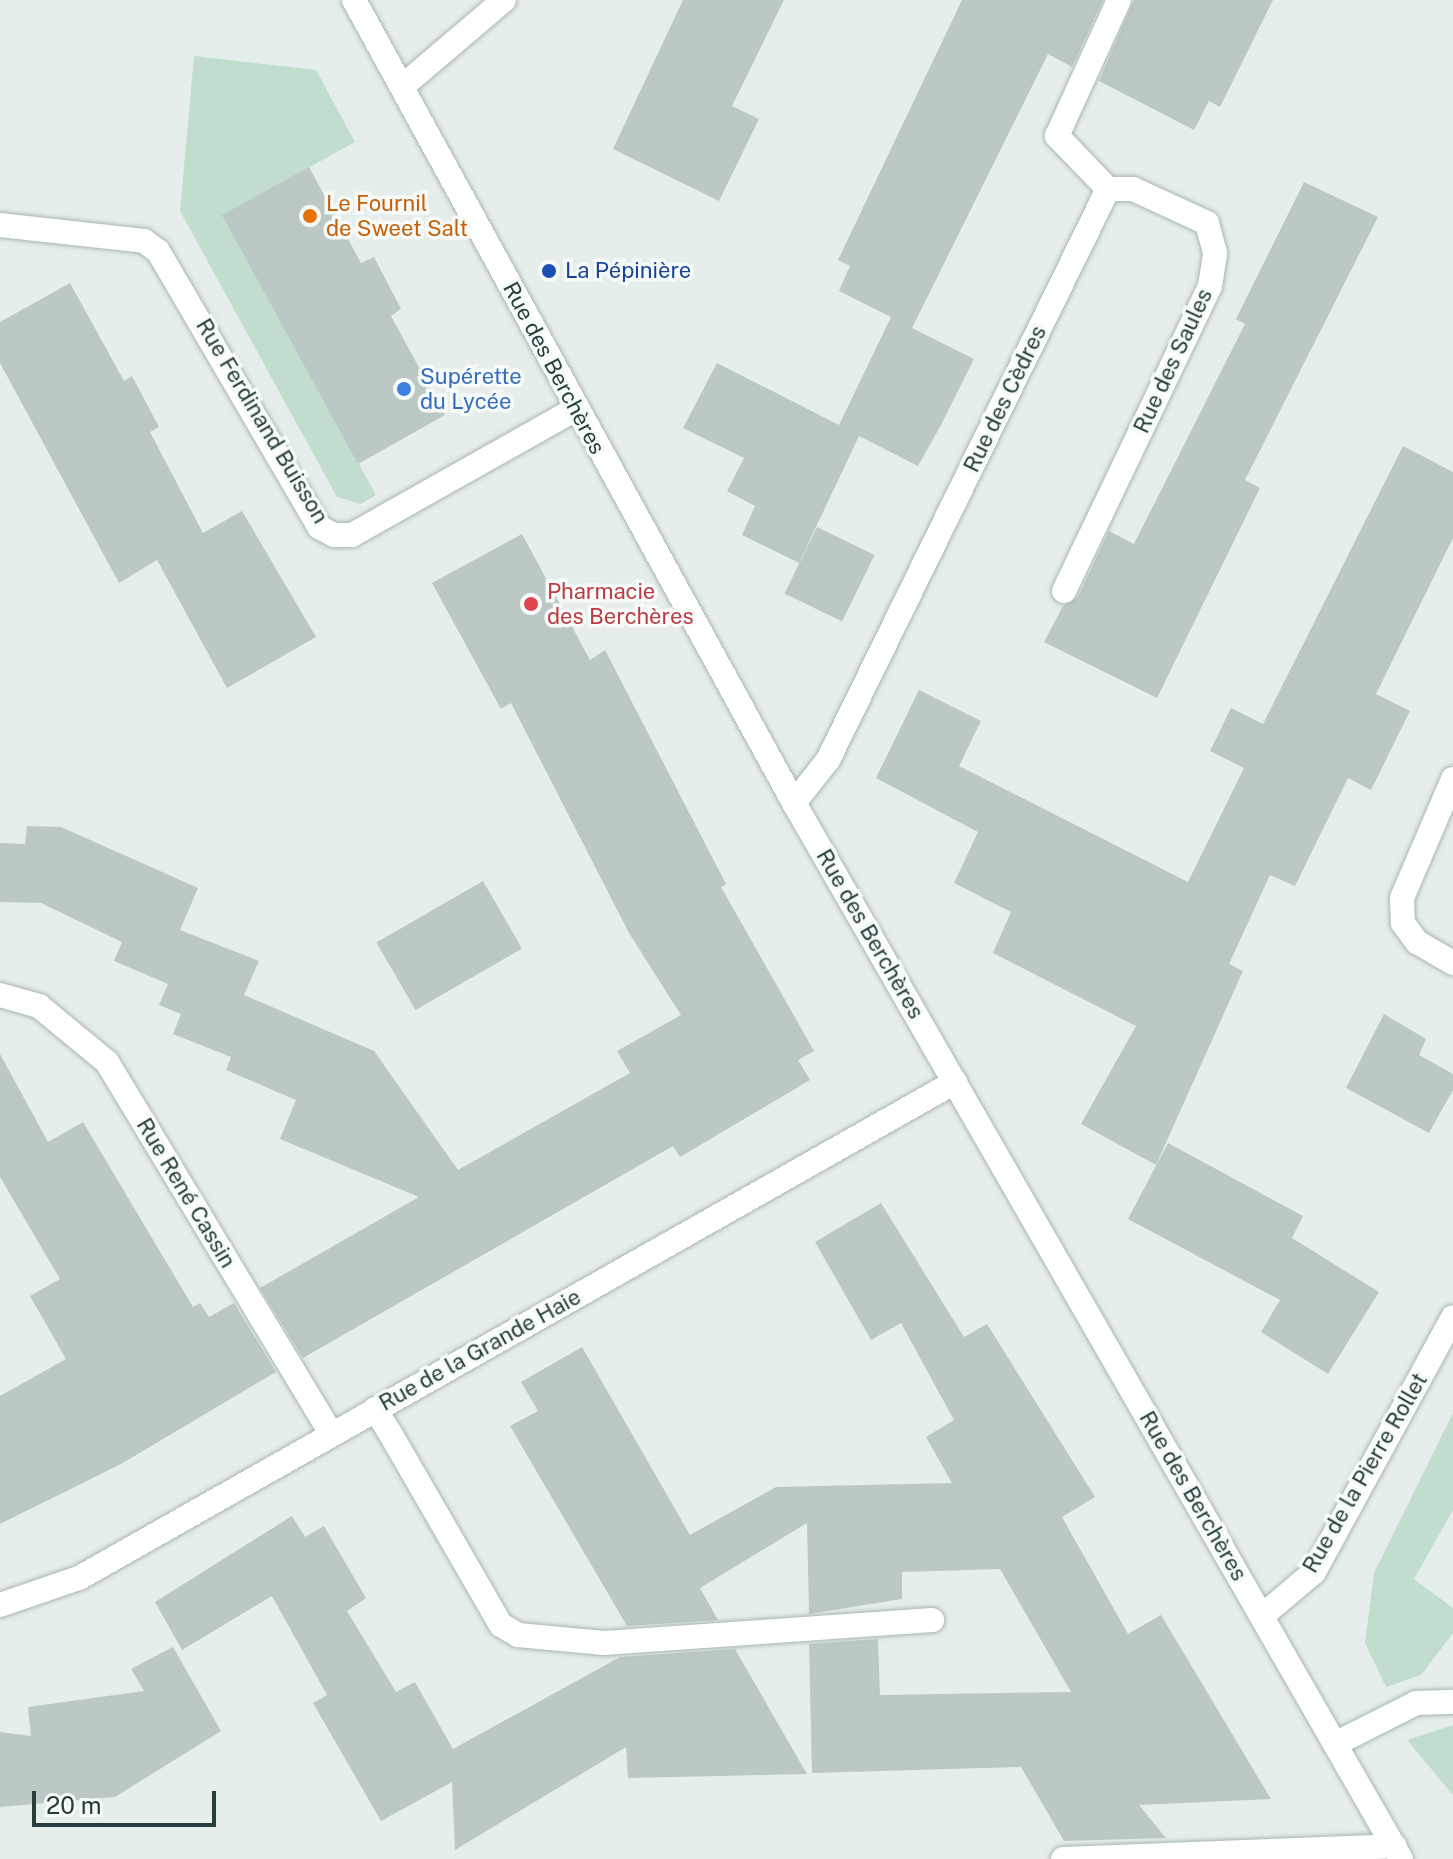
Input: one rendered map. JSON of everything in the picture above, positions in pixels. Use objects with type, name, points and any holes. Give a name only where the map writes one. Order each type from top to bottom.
[{"type":"street","name":"Rue des Berchères","points":[[354,0],[404,85],[576,409],[794,803],[1398,1853]]},
{"type":"street","points":[[404,85],[504,0]]},
{"type":"street","points":[[1108,189],[1057,136],[1119,0]]},
{"type":"street","name":"Rue des Saules","points":[[1064,591],[1210,286],[1215,253],[1207,223],[1133,189],[1108,189]]},
{"type":"street","name":"Rue des Cèdres","points":[[794,803],[828,760],[1108,189]]},
{"type":"street","name":"Rue Ferdinand Buisson","points":[[0,225],[144,241],[158,251],[319,527],[334,535],[352,535],[576,409]]},
{"type":"street","points":[[1453,779],[1402,898],[1403,923],[1417,942],[1453,963]]},
{"type":"street","name":"Rue René Cassin","points":[[0,995],[39,1006],[107,1062],[331,1434]]},
{"type":"street","name":"Rue de la Grande Haie","points":[[0,1605],[79,1578],[955,1082]]},
{"type":"street","name":"Rue de la Pierre Rollet","points":[[1262,1616],[1314,1572],[1453,1317]]},
{"type":"street","points":[[375,1409],[501,1625],[518,1635],[604,1643],[932,1620]]},
{"type":"street","points":[[1335,1744],[1416,1703],[1453,1702]]},
{"type":"street","points":[[1063,1859],[1398,1853]]},
{"type":"green space","points":[[194,56],[316,70],[355,142],[223,215],[376,495],[361,504],[337,497],[180,211]]},
{"type":"green space","points":[[1453,1413],[1453,1510],[1414,1579],[1453,1608],[1453,1633],[1421,1675],[1386,1687],[1365,1643],[1374,1573]]},
{"type":"green space","points":[[1453,1725],[1453,1795],[1407,1740]]},
{"type":"building","points":[[683,0],[784,0],[732,106],[759,119],[719,201],[613,149]]},
{"type":"building","points":[[962,0],[1103,0],[1072,67],[1048,54],[912,328],[974,359],[941,425],[918,466],[859,436],[799,563],[742,535],[755,506],[727,491],[744,458],[683,428],[717,363],[839,425],[891,317],[839,291],[850,266],[838,260]]},
{"type":"building","points":[[1134,0],[1273,0],[1220,107],[1209,101],[1194,130],[1099,81]]},
{"type":"building","points":[[309,167],[361,263],[374,257],[401,309],[391,316],[445,415],[358,464],[222,215]]},
{"type":"building","points":[[1304,182],[1378,217],[1245,480],[1260,488],[1157,698],[1044,642],[1063,606],[1078,597],[1109,531],[1134,544],[1245,324],[1236,319]]},
{"type":"building","points":[[70,283],[124,381],[132,376],[159,427],[150,432],[203,533],[242,511],[316,637],[227,688],[157,560],[119,583],[0,363],[0,322]]},
{"type":"building","points":[[1403,446],[1453,472],[1453,538],[1376,694],[1410,711],[1371,790],[1348,778],[1295,886],[1270,875],[1229,964],[1243,971],[1156,1165],[1081,1124],[1136,1026],[993,953],[1011,912],[954,883],[978,832],[876,778],[919,690],[981,721],[959,766],[1188,882],[1244,768],[1210,751],[1231,708],[1263,724]]},
{"type":"building","points":[[817,527],[875,555],[842,622],[785,594]]},
{"type":"building","points":[[522,534],[590,660],[605,650],[726,884],[721,887],[814,1051],[798,1060],[810,1080],[680,1157],[673,1146],[303,1358],[260,1288],[419,1197],[280,1139],[296,1100],[226,1070],[231,1057],[173,1034],[181,1014],[159,1005],[168,984],[114,961],[122,942],[41,903],[0,902],[0,843],[25,844],[27,826],[61,827],[198,888],[180,930],[259,961],[244,995],[374,1051],[458,1170],[630,1073],[617,1051],[681,1015],[629,933],[511,703],[501,709],[432,583]]},
{"type":"building","points":[[483,881],[522,949],[415,1010],[376,942]]},
{"type":"building","points":[[1384,1014],[1426,1039],[1419,1055],[1453,1074],[1453,1090],[1429,1133],[1346,1088]]},
{"type":"building","points":[[0,1054],[48,1142],[83,1122],[193,1307],[200,1303],[209,1317],[234,1303],[276,1372],[121,1464],[0,1524],[0,1396],[66,1359],[30,1296],[60,1279],[0,1177]]},
{"type":"building","points":[[1168,1143],[1303,1216],[1292,1238],[1379,1292],[1328,1374],[1261,1332],[1280,1300],[1128,1219]]},
{"type":"building","points":[[881,1203],[964,1337],[987,1324],[1095,1497],[1062,1517],[1128,1634],[1161,1615],[1271,1799],[1139,1805],[1166,1838],[1064,1841],[1021,1767],[812,1773],[809,1644],[878,1639],[880,1695],[1071,1692],[1000,1569],[902,1572],[902,1599],[809,1614],[807,1523],[700,1588],[718,1620],[627,1626],[510,1426],[538,1411],[521,1382],[582,1347],[690,1535],[776,1487],[952,1483],[926,1437],[954,1420],[901,1323],[871,1340],[815,1242]]},
{"type":"building","points":[[292,1516],[305,1537],[324,1526],[366,1598],[347,1611],[396,1692],[415,1682],[453,1749],[620,1657],[735,1649],[807,1774],[628,1778],[626,1747],[455,1850],[452,1782],[381,1821],[313,1703],[327,1695],[272,1596],[182,1650],[155,1602]]},
{"type":"building","points":[[173,1647],[221,1731],[115,1797],[0,1807],[0,1732],[31,1736],[28,1707],[144,1691],[131,1669]]},
{"type":"place","name":"Le Fournil de Sweet Salt","points":[[310,216]]},
{"type":"place","name":"La Pépinière","points":[[549,271]]},
{"type":"place","name":"Supérette du Lycée","points":[[404,389]]},
{"type":"place","name":"Pharmacie des Berchères","points":[[531,604]]}]
